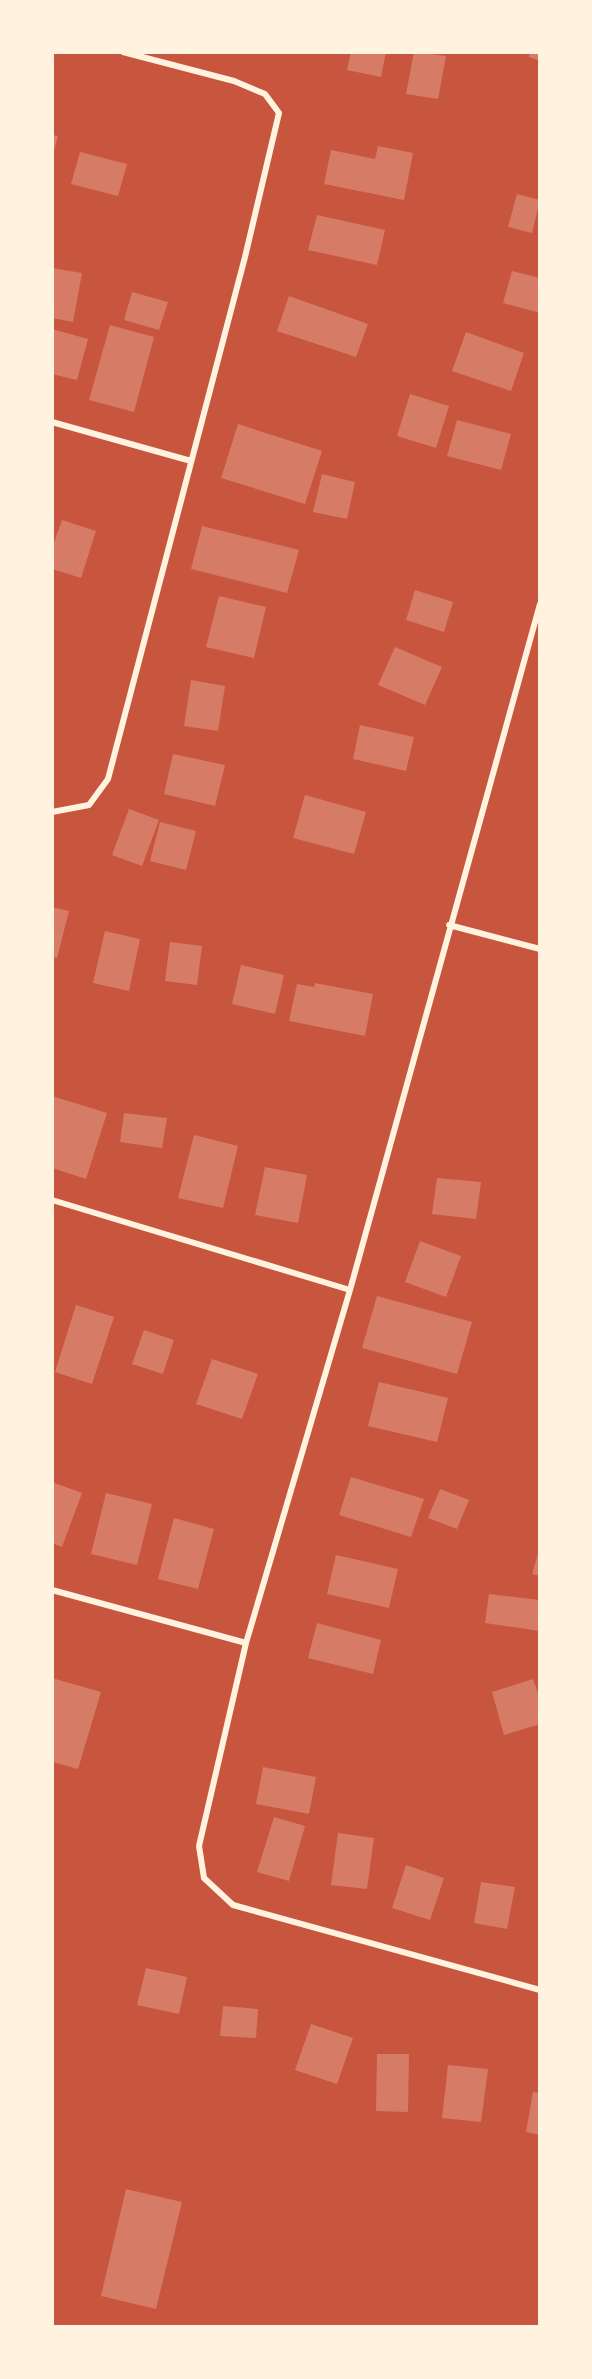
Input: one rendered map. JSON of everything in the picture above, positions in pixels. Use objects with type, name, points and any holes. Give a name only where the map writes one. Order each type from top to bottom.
[{"type":"street","points":[[52,812],[89,805],[108,779],[245,257],[279,113],[265,94],[234,81],[123,52]]},
{"type":"street","points":[[52,422],[191,461]]},
{"type":"street","points":[[540,604],[449,925],[350,1290],[246,1643],[200,1846],[204,1878],[233,1905],[540,1990]]},
{"type":"street","points":[[449,925],[540,949]]},
{"type":"street","points":[[52,1200],[350,1290]]},
{"type":"street","points":[[52,1590],[246,1643]]},
{"type":"building","points":[[351,52],[386,52],[381,77],[347,70]]},
{"type":"building","points":[[414,52],[446,56],[438,99],[406,94]]},
{"type":"building","points":[[530,52],[540,52],[540,61],[529,57]]},
{"type":"building","points":[[52,135],[58,136],[53,155],[52,154]]},
{"type":"building","points":[[378,146],[413,153],[404,200],[324,184],[331,150],[375,159]]},
{"type":"building","points":[[80,152],[127,164],[118,196],[71,184]]},
{"type":"building","points":[[517,194],[540,200],[532,233],[508,227]]},
{"type":"building","points":[[317,215],[385,230],[377,265],[308,250]]},
{"type":"building","points":[[52,268],[82,273],[73,322],[52,318]]},
{"type":"building","points":[[512,271],[540,278],[540,313],[503,303]]},
{"type":"building","points":[[132,292],[168,302],[159,330],[124,320]]},
{"type":"building","points":[[289,296],[368,324],[356,357],[277,331]]},
{"type":"building","points":[[110,325],[154,337],[134,412],[89,400]]},
{"type":"building","points":[[52,329],[88,339],[77,380],[52,374]]},
{"type":"building","points":[[466,332],[524,353],[511,391],[452,371]]},
{"type":"building","points":[[410,394],[449,406],[436,448],[397,436]]},
{"type":"building","points":[[457,420],[511,434],[501,470],[447,456]]},
{"type":"building","points":[[238,424],[322,451],[305,504],[221,478]]},
{"type":"building","points":[[322,474],[355,482],[347,519],[313,512]]},
{"type":"building","points":[[62,520],[96,531],[81,578],[52,569],[52,548]]},
{"type":"building","points":[[202,526],[299,550],[287,593],[191,569]]},
{"type":"building","points":[[415,590],[453,602],[444,632],[406,620]]},
{"type":"building","points":[[219,596],[266,607],[254,658],[206,647]]},
{"type":"building","points":[[395,647],[442,667],[425,705],[378,685]]},
{"type":"building","points":[[191,680],[225,686],[218,731],[184,726]]},
{"type":"building","points":[[360,725],[414,737],[406,771],[353,759]]},
{"type":"building","points":[[173,754],[225,765],[215,806],[164,794]]},
{"type":"building","points":[[305,795],[366,812],[354,854],[293,838]]},
{"type":"building","points":[[129,809],[159,820],[142,866],[112,855]]},
{"type":"building","points":[[160,822],[196,831],[186,870],[150,861]]},
{"type":"building","points":[[52,907],[69,911],[57,958],[52,957]]},
{"type":"building","points":[[105,931],[140,939],[129,991],[93,983]]},
{"type":"building","points":[[170,942],[202,946],[197,985],[165,981]]},
{"type":"building","points":[[241,965],[284,975],[275,1014],[232,1004]]},
{"type":"building","points":[[315,983],[373,994],[365,1036],[289,1021],[297,984],[314,987]]},
{"type":"building","points":[[52,1096],[107,1113],[86,1179],[52,1168]]},
{"type":"building","points":[[124,1113],[167,1118],[162,1148],[120,1142]]},
{"type":"building","points":[[194,1135],[238,1146],[223,1208],[178,1198]]},
{"type":"building","points":[[265,1167],[307,1175],[298,1223],[255,1215]]},
{"type":"building","points":[[437,1178],[481,1182],[476,1219],[432,1214]]},
{"type":"building","points":[[420,1241],[461,1256],[446,1297],[405,1282]]},
{"type":"building","points":[[377,1296],[472,1322],[457,1374],[362,1348]]},
{"type":"building","points":[[76,1305],[114,1317],[92,1384],[55,1372]]},
{"type":"building","points":[[144,1330],[174,1340],[163,1374],[132,1364]]},
{"type":"building","points":[[212,1359],[258,1374],[242,1419],[196,1404]]},
{"type":"building","points":[[379,1382],[448,1398],[437,1442],[368,1426]]},
{"type":"building","points":[[351,1477],[424,1499],[411,1537],[339,1515]]},
{"type":"building","points":[[52,1482],[82,1493],[62,1547],[52,1543]]},
{"type":"building","points":[[440,1489],[469,1500],[457,1529],[428,1518]]},
{"type":"building","points":[[106,1493],[152,1504],[137,1565],[91,1554]]},
{"type":"building","points":[[174,1518],[214,1529],[198,1589],[158,1579]]},
{"type":"building","points":[[540,1550],[540,1576],[532,1574]]},
{"type":"building","points":[[336,1555],[398,1569],[389,1608],[327,1594]]},
{"type":"building","points":[[489,1594],[540,1600],[540,1631],[485,1623]]},
{"type":"building","points":[[317,1623],[381,1640],[373,1674],[308,1658]]},
{"type":"building","points":[[52,1678],[101,1692],[78,1769],[52,1762]]},
{"type":"building","points":[[533,1679],[540,1699],[540,1724],[504,1735],[492,1692]]},
{"type":"building","points":[[263,1767],[316,1777],[309,1814],[256,1804]]},
{"type":"building","points":[[274,1817],[305,1826],[289,1881],[257,1872]]},
{"type":"building","points":[[338,1833],[374,1838],[367,1889],[331,1885]]},
{"type":"building","points":[[406,1865],[444,1878],[430,1920],[392,1908]]},
{"type":"building","points":[[481,1882],[515,1887],[507,1929],[474,1923]]},
{"type":"building","points":[[146,1968],[187,1977],[179,2014],[137,2005]]},
{"type":"building","points":[[223,2006],[258,2009],[256,2038],[220,2036]]},
{"type":"building","points":[[311,2024],[353,2038],[337,2084],[295,2070]]},
{"type":"building","points":[[377,2054],[409,2054],[408,2112],[376,2111]]},
{"type":"building","points":[[448,2065],[488,2069],[481,2122],[442,2118]]},
{"type":"building","points":[[533,2092],[540,2093],[540,2135],[526,2132]]},
{"type":"building","points":[[126,2189],[182,2202],[156,2309],[101,2296]]}]
